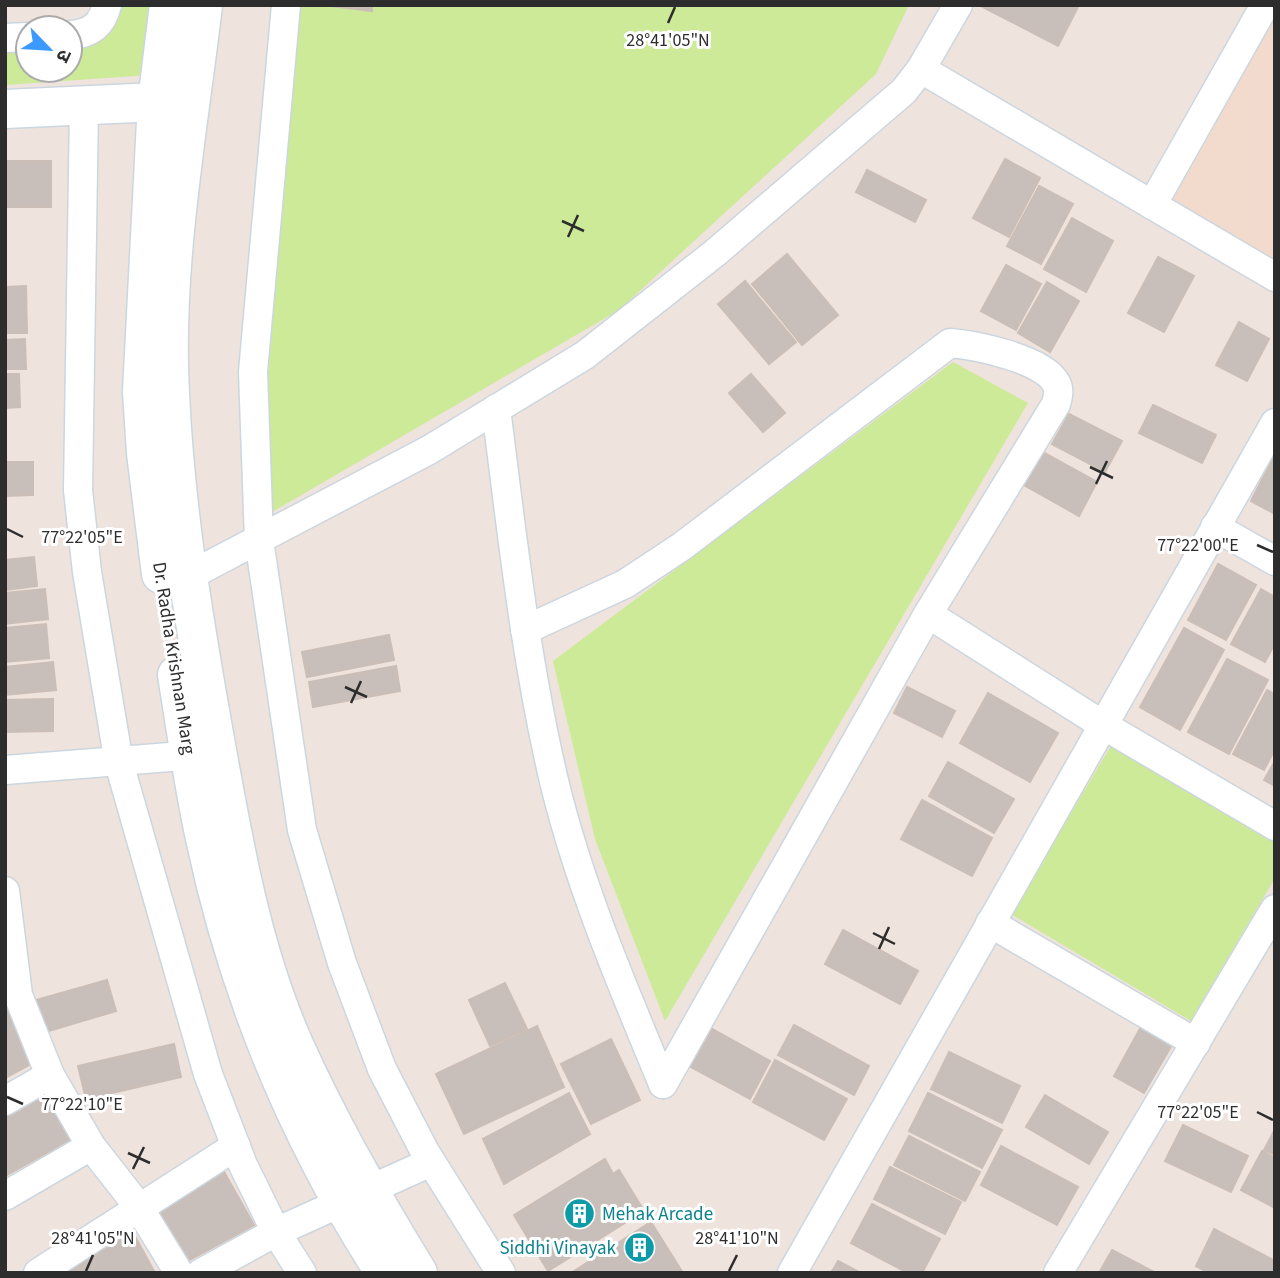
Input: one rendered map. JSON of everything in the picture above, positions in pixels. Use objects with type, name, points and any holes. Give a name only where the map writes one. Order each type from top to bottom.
[{"type":"street","points":[[84,32],[94,30],[103,19],[107,5]]},
{"type":"street","name":"Dr. Radha Krishnan Marg","points":[[169,5],[174,100],[142,392],[146,453],[163,587],[204,755],[205,838],[244,985],[268,1052],[355,1198],[384,1273]]},
{"type":"street","points":[[5,771],[204,755],[169,392],[174,100],[203,5]]},
{"type":"street","points":[[286,5],[253,372],[259,541],[302,830],[342,963],[382,1069],[431,1162],[501,1273]]},
{"type":"street","points":[[187,577],[429,450],[585,355],[715,253],[904,92],[921,69],[958,5]]},
{"type":"street","points":[[1152,205],[1265,5]]},
{"type":"street","points":[[921,69],[1275,278]]},
{"type":"street","points":[[5,109],[174,100]]},
{"type":"street","points":[[84,106],[78,490],[87,572],[119,763],[208,1074],[236,1146],[276,1232],[302,1273]]},
{"type":"street","points":[[496,409],[525,630],[549,757],[572,843],[609,954],[663,1084],[928,614],[1056,404],[1059,393],[1056,382],[1044,371],[978,346],[950,344],[937,351],[802,458],[681,547],[625,584],[525,630]]},
{"type":"street","points":[[792,1273],[1275,423]]},
{"type":"street","points":[[1215,527],[1275,561]]},
{"type":"street","points":[[928,614],[1103,725],[1275,826]]},
{"type":"street","points":[[5,891],[12,999],[50,1075],[92,1146],[138,1206],[179,1273]]},
{"type":"street","points":[[1058,1273],[1275,909]]},
{"type":"street","points":[[990,923],[1196,1043]]},
{"type":"street","points":[[5,1101],[50,1075]]},
{"type":"street","points":[[5,1196],[92,1146]]},
{"type":"street","points":[[47,1270],[138,1206],[236,1146]]},
{"type":"street","points":[[201,1273],[276,1232],[431,1162]]},
{"type":"street","points":[[355,1198],[418,1273]]},
{"type":"shaded area","points":[[1275,13],[1275,271],[1165,207]]},
{"type":"green space","points":[[97,5],[159,5],[150,75],[84,80],[84,19]]},
{"type":"green space","points":[[288,5],[909,5],[876,74],[619,310],[262,518],[246,374]]},
{"type":"green space","points":[[5,38],[14,38],[14,84],[20,84],[5,85]]},
{"type":"green space","points":[[953,362],[1028,403],[665,1021],[595,839],[553,661]]},
{"type":"green space","points":[[1112,744],[1275,841],[1275,878],[1191,1021],[1011,914]]},
{"type":"building","points":[[323,5],[372,5],[372,11]]},
{"type":"building","points":[[979,5],[1079,5],[1058,46]]},
{"type":"building","points":[[1005,159],[1040,178],[1009,237],[973,218]]},
{"type":"building","points":[[5,161],[51,161],[51,207],[5,207]]},
{"type":"building","points":[[867,170],[926,200],[915,222],[856,192]]},
{"type":"building","points":[[1039,186],[1073,204],[1041,264],[1007,246]]},
{"type":"building","points":[[1072,218],[1113,241],[1086,292],[1044,269]]},
{"type":"building","points":[[787,254],[838,315],[802,345],[752,284]]},
{"type":"building","points":[[1158,257],[1194,276],[1164,332],[1128,313]]},
{"type":"building","points":[[1006,265],[1041,284],[1016,330],[981,311]]},
{"type":"building","points":[[745,281],[796,342],[769,364],[718,304]]},
{"type":"building","points":[[1047,282],[1079,301],[1050,352],[1018,333]]},
{"type":"building","points":[[26,286],[27,333],[5,333],[5,287]]},
{"type":"building","points":[[1239,322],[1269,339],[1247,381],[1216,365]]},
{"type":"building","points":[[25,339],[26,369],[5,369],[5,340]]},
{"type":"building","points":[[5,374],[19,374],[20,407],[5,408]]},
{"type":"building","points":[[751,374],[785,413],[763,432],[729,393]]},
{"type":"building","points":[[1153,405],[1216,435],[1202,463],[1139,433]]},
{"type":"building","points":[[1069,414],[1122,441],[1105,472],[1052,444]]},
{"type":"building","points":[[1043,452],[1097,482],[1079,516],[1024,485]]},
{"type":"building","points":[[1275,454],[1275,514],[1251,501]]},
{"type":"building","points":[[5,462],[33,462],[33,495],[5,496]]},
{"type":"building","points":[[34,557],[37,586],[5,590],[5,560]]},
{"type":"building","points":[[1218,564],[1256,585],[1226,640],[1188,620]]},
{"type":"building","points":[[45,589],[48,619],[5,624],[5,593]]},
{"type":"building","points":[[1261,589],[1275,597],[1275,643],[1265,662],[1231,644]]},
{"type":"building","points":[[46,624],[49,658],[5,662],[5,628]]},
{"type":"building","points":[[1184,628],[1224,650],[1180,730],[1140,707]]},
{"type":"building","points":[[389,635],[394,660],[307,677],[302,652]]},
{"type":"building","points":[[1227,659],[1268,680],[1229,754],[1188,732]]},
{"type":"building","points":[[53,662],[56,690],[5,695],[5,667]]},
{"type":"building","points":[[396,666],[400,691],[313,707],[309,682]]},
{"type":"building","points":[[907,687],[955,711],[942,737],[894,713]]},
{"type":"building","points":[[1267,690],[1275,694],[1275,749],[1264,770],[1233,754]]},
{"type":"building","points":[[988,693],[1058,733],[1030,782],[960,743]]},
{"type":"building","points":[[53,699],[53,731],[5,732],[5,700]]},
{"type":"building","points":[[1275,761],[1275,786],[1264,780]]},
{"type":"building","points":[[948,762],[1014,799],[994,833],[929,796]]},
{"type":"building","points":[[922,800],[992,838],[972,876],[901,839]]},
{"type":"building","points":[[843,930],[918,971],[900,1004],[825,964]]},
{"type":"building","points":[[107,980],[116,1011],[42,1033],[33,1001]]},
{"type":"building","points":[[505,983],[527,1029],[490,1046],[469,1000]]},
{"type":"building","points":[[10,1004],[40,1059],[5,1078],[5,1007]]},
{"type":"building","points":[[794,1025],[869,1066],[854,1095],[778,1055]]},
{"type":"building","points":[[1142,1025],[1173,1043],[1144,1093],[1114,1076]]},
{"type":"building","points":[[537,1026],[564,1087],[464,1134],[436,1074]]},
{"type":"building","points":[[712,1029],[770,1061],[750,1099],[691,1067]]},
{"type":"building","points":[[611,1039],[640,1100],[591,1124],[561,1064]]},
{"type":"building","points":[[174,1044],[181,1077],[86,1099],[78,1066]]},
{"type":"building","points":[[949,1052],[1020,1086],[1002,1123],[931,1089]]},
{"type":"building","points":[[775,1060],[847,1099],[824,1140],[753,1102]]},
{"type":"building","points":[[49,1084],[77,1136],[5,1176],[5,1108]]},
{"type":"building","points":[[569,1093],[590,1134],[504,1184],[483,1139]]},
{"type":"building","points":[[928,1093],[1002,1130],[982,1168],[909,1131]]},
{"type":"building","points":[[1045,1095],[1108,1132],[1089,1164],[1026,1127]]},
{"type":"building","points":[[1183,1125],[1248,1156],[1231,1192],[1165,1161]]},
{"type":"building","points":[[1275,1129],[1275,1155],[1264,1150]]},
{"type":"building","points":[[909,1136],[980,1172],[965,1201],[894,1165]]},
{"type":"building","points":[[1001,1146],[1078,1187],[1057,1225],[981,1185]]},
{"type":"building","points":[[1262,1151],[1275,1158],[1275,1208],[1241,1190]]},
{"type":"building","name":"Mehak Arcade","points":[[605,1159],[613,1174],[619,1170],[644,1211],[548,1271],[514,1215]]},
{"type":"building","points":[[890,1167],[961,1202],[945,1234],[874,1199]]},
{"type":"building","points":[[223,1170],[254,1225],[186,1262],[156,1206]]},
{"type":"building","points":[[872,1204],[940,1239],[922,1273],[908,1273],[851,1243]]},
{"type":"building","name":"Siddhi Vinayak","points":[[651,1222],[683,1273],[571,1273]]},
{"type":"building","points":[[130,1227],[155,1273],[61,1273]]},
{"type":"building","points":[[1214,1229],[1275,1261],[1275,1273],[1209,1273],[1196,1266]]},
{"type":"building","points":[[1112,1250],[1156,1273],[1099,1273]]},
{"type":"building","points":[[838,1261],[861,1273],[831,1273]]},
{"type":"place","name":"Mehak Arcade","points":[[579,1213]]},
{"type":"place","name":"Siddhi Vinayak","points":[[639,1247]]}]
